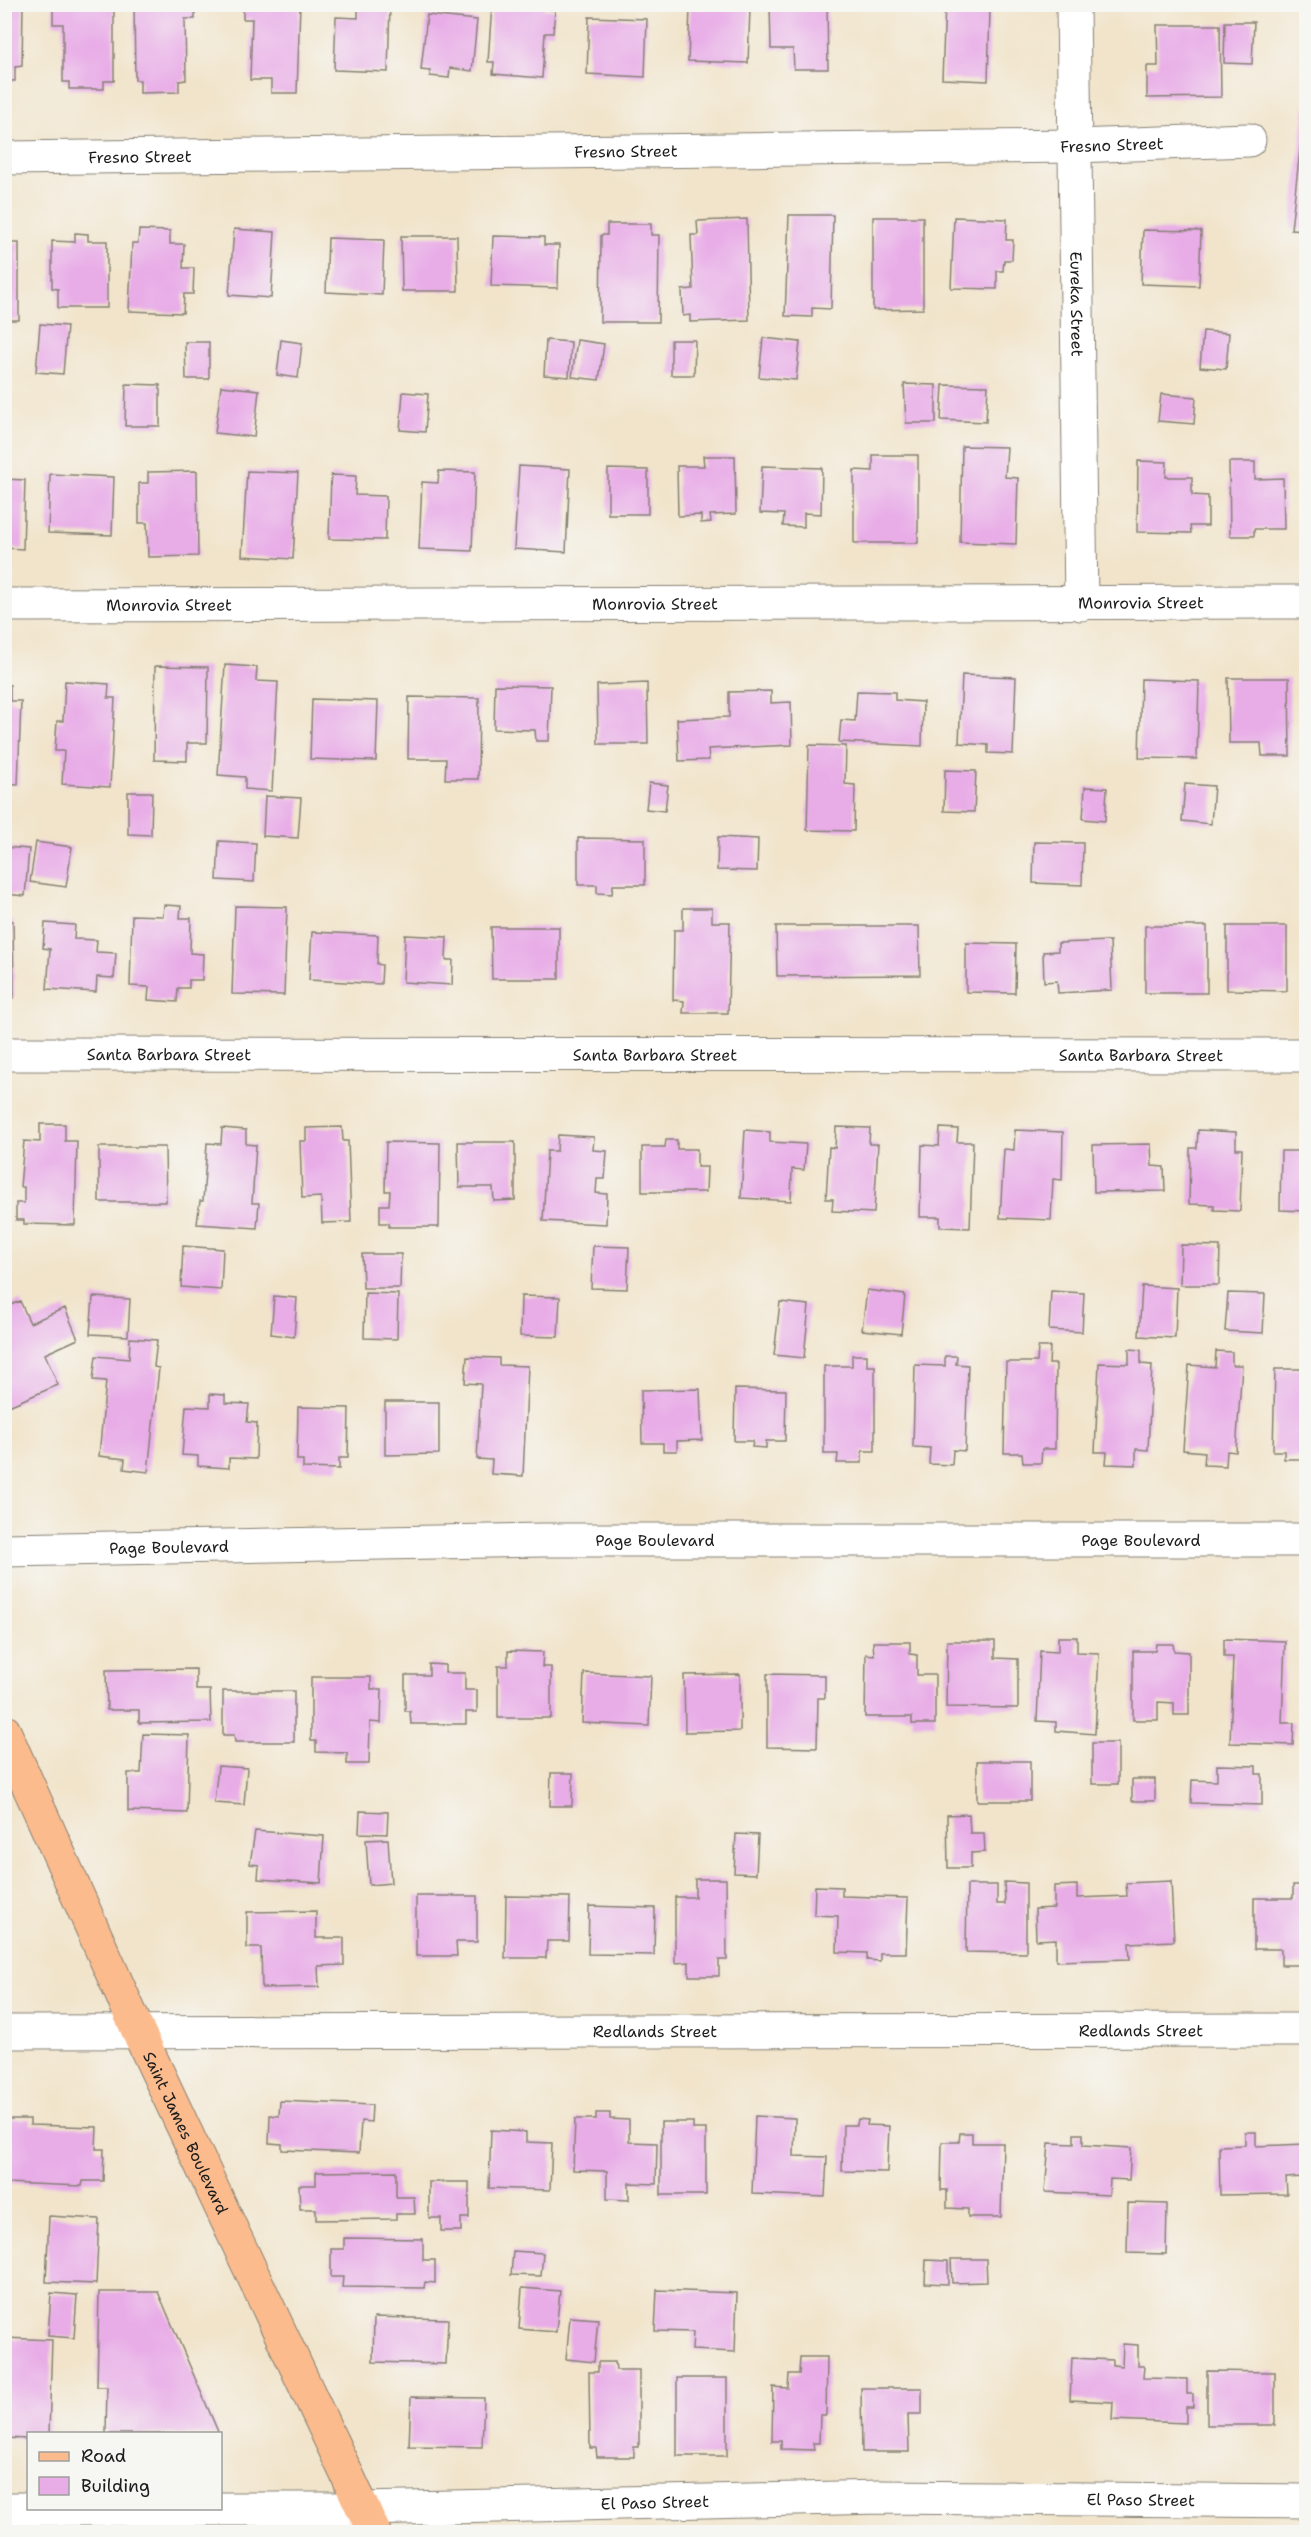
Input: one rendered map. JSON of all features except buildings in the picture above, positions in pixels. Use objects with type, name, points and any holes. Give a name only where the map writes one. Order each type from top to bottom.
[{"type":"main road","name":"Saint James Boulevard","points":[[4,1731],[139,2033],[368,2521]]},
{"type":"street","name":"Eureka Street","points":[[1073,4],[1080,604]]},
{"type":"street","name":"Fresno Street","points":[[4,158],[1074,146],[1249,140]]},
{"type":"street","name":"Monrovia Street","points":[[4,605],[1306,602]]},
{"type":"street","name":"Santa Barbara Street","points":[[4,1054],[1306,1055]]},
{"type":"street","name":"Page Boulevard","points":[[4,1550],[544,1540],[1306,1540]]},
{"type":"street","name":"Redlands Street","points":[[4,2032],[1306,2030]]},
{"type":"street","name":"El Paso Street","points":[[34,2510],[368,2521],[880,2498],[1306,2500]]},
{"type":"street","name":"El Paso Street","points":[[4,2509],[27,2510]]}]
